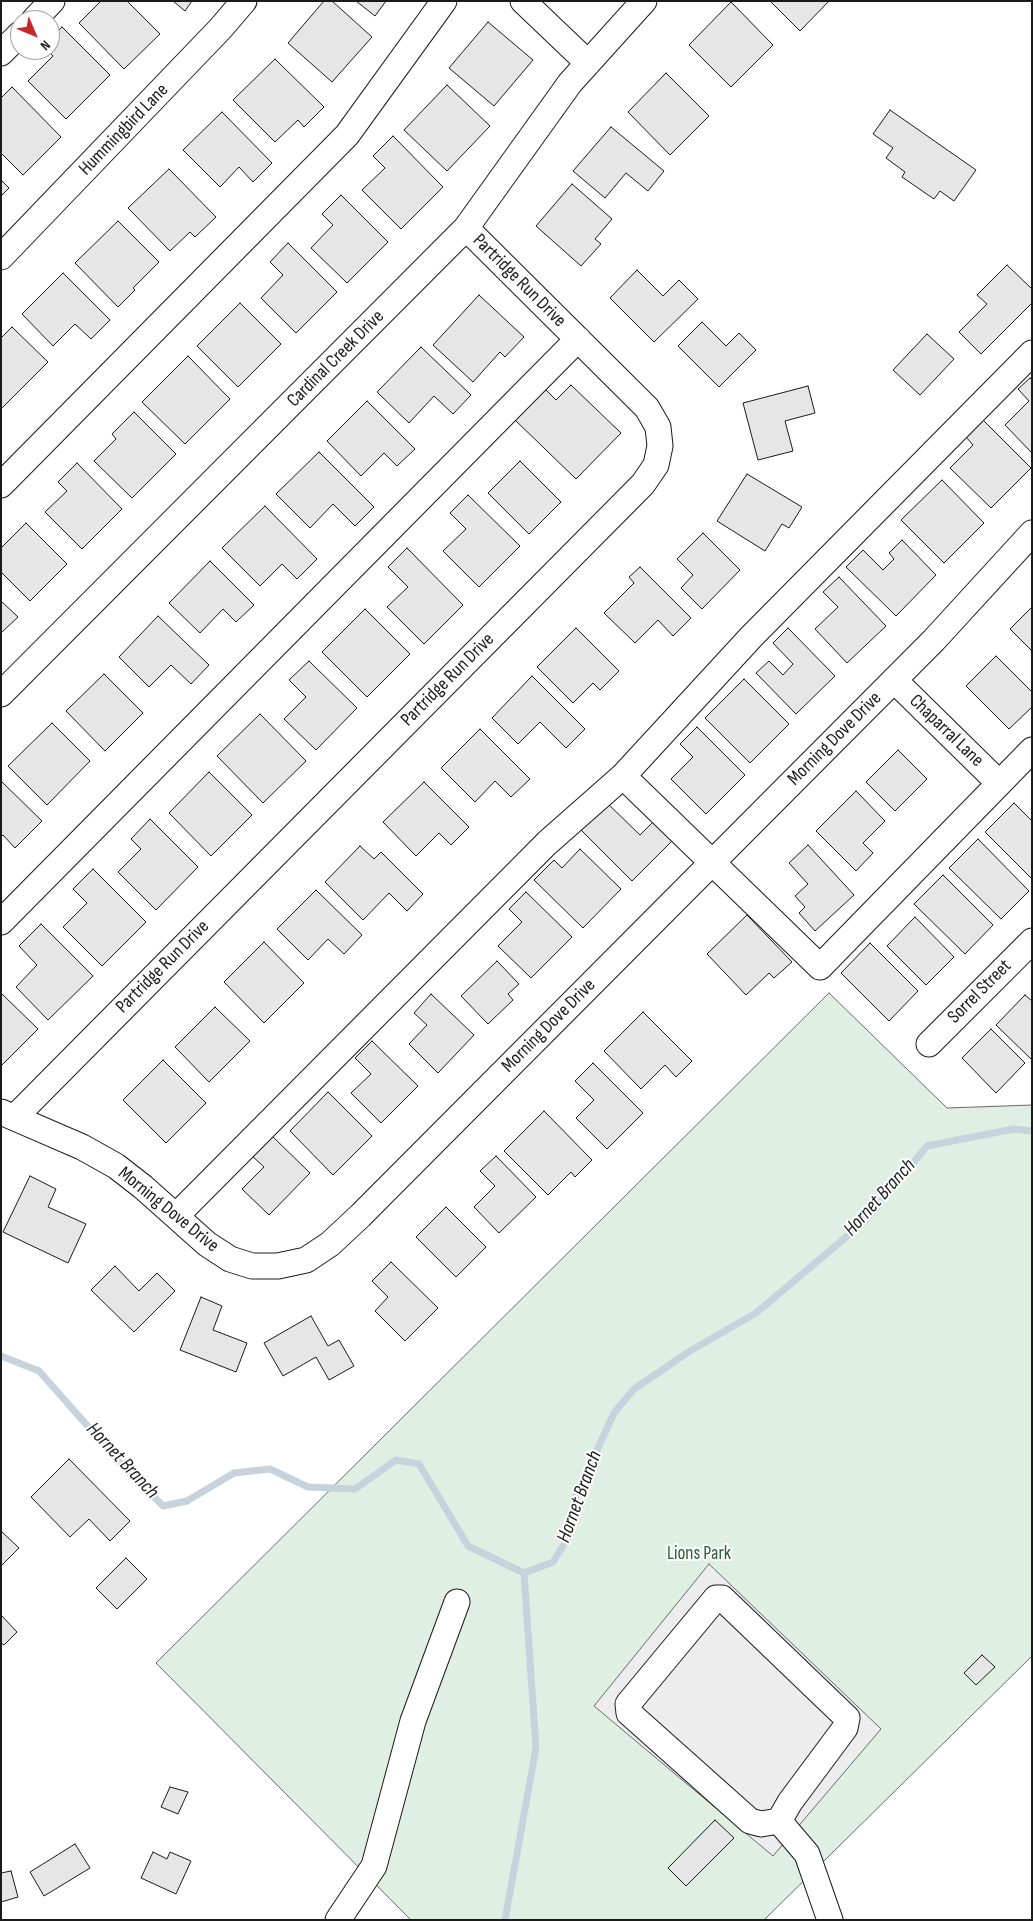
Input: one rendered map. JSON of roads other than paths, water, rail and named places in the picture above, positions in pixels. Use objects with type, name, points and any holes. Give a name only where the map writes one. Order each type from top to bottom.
[{"type":"street","name":"Hummingbird Lane","points":[[1,257],[220,29],[244,1]]},
{"type":"street","points":[[1,485],[347,136],[444,1]]},
{"type":"street","points":[[523,1],[588,63]]},
{"type":"street","name":"Cardinal Creek Drive","points":[[1,694],[466,228],[550,110],[588,63],[644,1]]},
{"type":"street","points":[[1,53],[10,44]]},
{"type":"street","name":"Partridge Run Drive","points":[[8,1114],[643,484],[656,465],[660,446],[658,426],[646,408],[466,228]]},
{"type":"street","points":[[1,922],[578,339]]},
{"type":"street","points":[[176,1216],[547,844],[623,776],[752,636],[1032,352]]},
{"type":"street","name":"Morning Dove Drive","points":[[8,1114],[82,1147],[116,1166],[143,1187],[206,1244],[230,1258],[252,1266],[278,1266],[306,1260],[330,1244],[360,1216],[894,680],[1032,533]]},
{"type":"street","name":"Chaparral Lane","points":[[894,680],[998,782]]},
{"type":"street","points":[[623,776],[820,967],[998,782],[1032,750]]},
{"type":"street","name":"Sorrel Street","points":[[929,1044],[1032,941]]},
{"type":"street","points":[[716,1598],[722,1598],[847,1718],[845,1728],[790,1802],[779,1821],[761,1824],[750,1821],[629,1713],[628,1704],[716,1598]]},
{"type":"street","points":[[338,1920],[374,1866],[413,1720],[457,1602]]},
{"type":"street","points":[[779,1821],[807,1854],[830,1920]]},
{"type":"waterway","name":"Hornet Branch","points":[[1,1356],[39,1371],[123,1466],[163,1506],[187,1501],[234,1473],[270,1469],[308,1487],[355,1489],[396,1460],[419,1464],[468,1546],[524,1573],[553,1562],[568,1538],[576,1496],[614,1413],[634,1389],[690,1351],[756,1313],[864,1222],[927,1146],[1014,1129],[1032,1131]]},
{"type":"waterway","points":[[505,1920],[536,1748],[524,1573]]},
{"type":"park label","name":"Lions Park","points":[[699,1554]]}]
